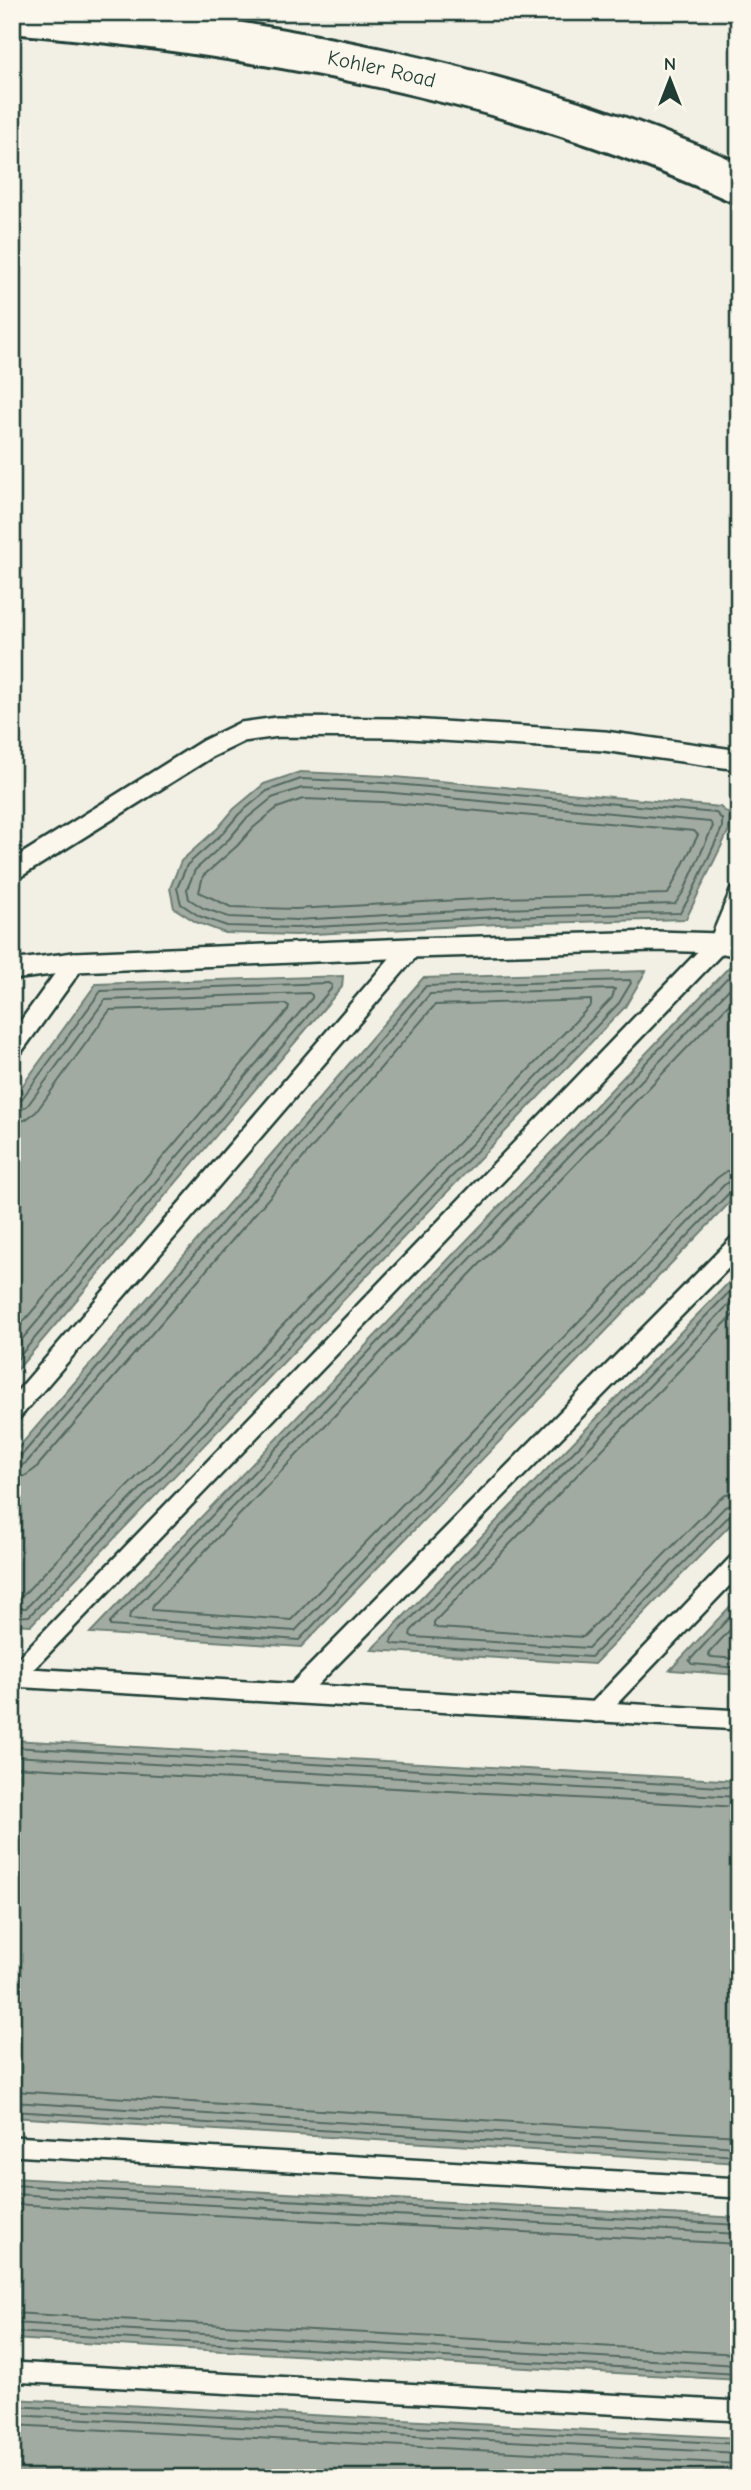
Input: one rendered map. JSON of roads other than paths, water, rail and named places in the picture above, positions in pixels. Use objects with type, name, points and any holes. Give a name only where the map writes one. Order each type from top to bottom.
[{"type":"street","name":"Kohler Road","points":[[12,14],[192,33],[332,57],[482,93],[597,127],[739,184]]},
{"type":"lane","points":[[12,871],[207,749],[242,732],[278,726],[394,728],[604,741],[739,760]]},
{"type":"lane","points":[[12,1677],[729,945],[739,895]]},
{"type":"lane","points":[[12,970],[75,962],[411,948],[656,941],[729,945]]},
{"type":"lane","points":[[12,1412],[411,948]]},
{"type":"lane","points":[[12,1049],[75,962]]},
{"type":"lane","points":[[296,1693],[739,1244]]},
{"type":"lane","points":[[596,1712],[739,1562]]},
{"type":"lane","points":[[12,1677],[739,1720]]},
{"type":"lane","points":[[12,2146],[739,2188]]},
{"type":"lane","points":[[12,2372],[739,2412]]},
{"type":"water","points":[[300,772],[384,776],[720,807],[730,815],[729,830],[686,919],[498,924],[296,935],[225,933],[196,922],[174,908],[170,888],[181,861],[264,784]]},
{"type":"water","points":[[729,967],[739,974],[739,1193],[301,1647],[90,1633]]},
{"type":"water","points":[[646,971],[625,1007],[31,1625],[12,1624],[12,1455],[423,978]]},
{"type":"water","points":[[343,976],[342,987],[12,1376],[12,1100],[96,984]]},
{"type":"water","points":[[739,1272],[739,1516],[594,1664],[371,1650]]},
{"type":"water","points":[[739,1597],[739,1675],[670,1670]]},
{"type":"water","points":[[12,1740],[739,1781],[739,2163],[12,2117]]},
{"type":"water","points":[[12,2178],[739,2218],[739,2380],[12,2339]]},
{"type":"water","points":[[12,2399],[739,2438],[739,2478],[12,2478]]}]
